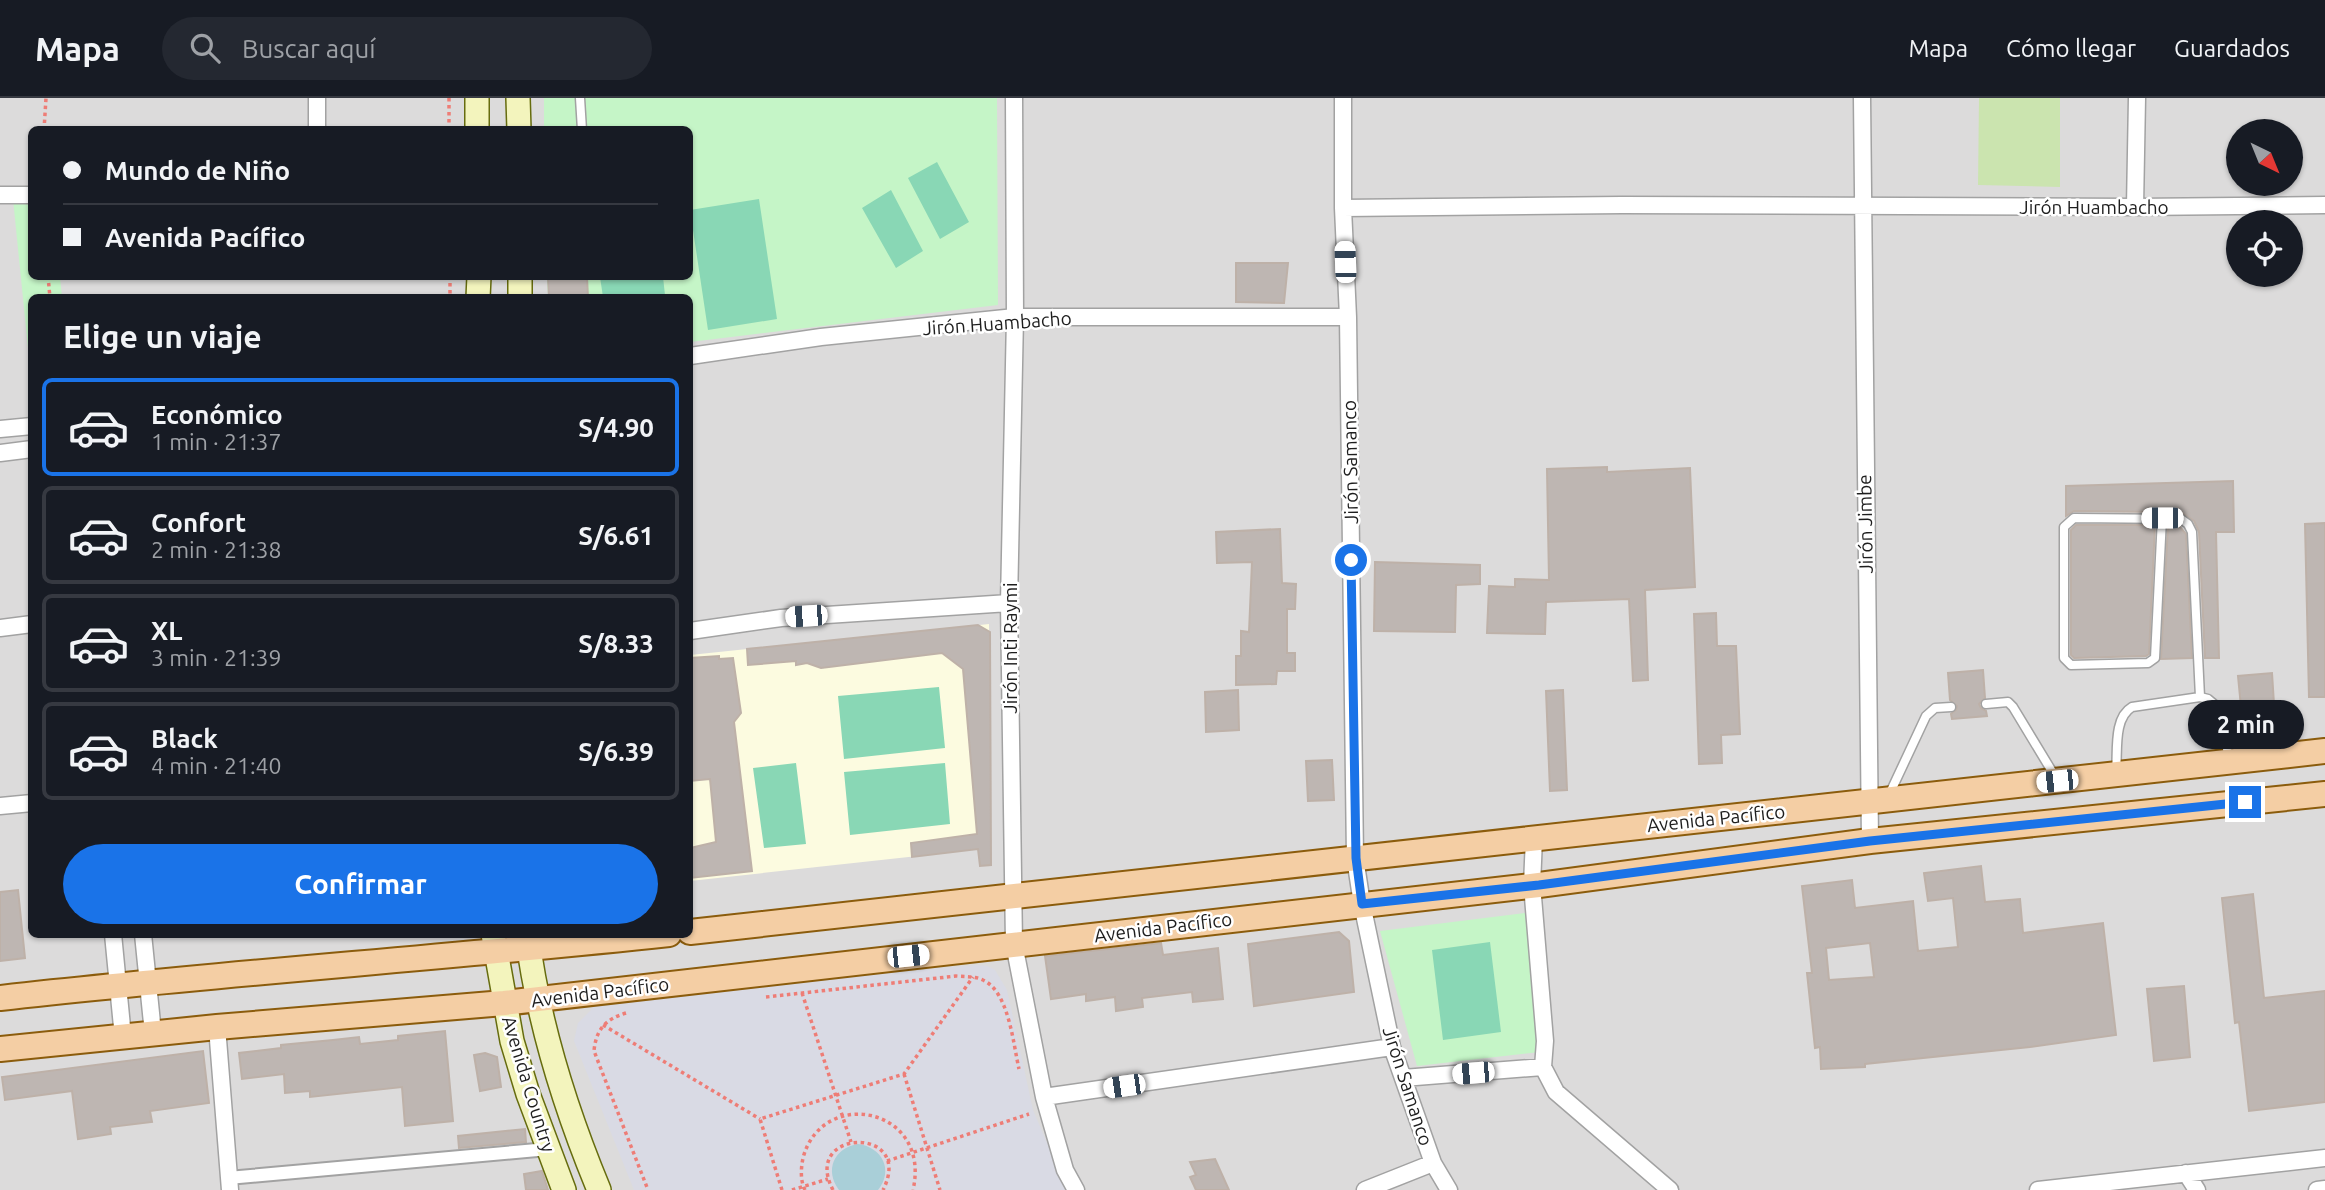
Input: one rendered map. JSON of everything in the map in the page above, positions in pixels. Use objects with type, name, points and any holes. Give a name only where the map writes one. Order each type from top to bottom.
[{"type":"main road","points":[[477,98],[477,126]]},
{"type":"main road","points":[[518,98],[519,126]]},
{"type":"main road","name":"Avenida Pacífico","points":[[693,932],[2325,751]]},
{"type":"main road","name":"Avenida Pacífico","points":[[0,1049],[217,1027],[504,1003],[1532,885],[1870,841],[2325,794]]},
{"type":"main road","points":[[0,998],[495,944],[598,938]]},
{"type":"main road","name":"Avenida Country","points":[[528,942],[563,1096],[599,1190]]},
{"type":"main road","name":"Avenida Country","points":[[495,944],[512,1041],[528,1094],[564,1190]]},
{"type":"street","points":[[317,98],[317,126]]},
{"type":"street","name":"Jirón Inti Raymi","points":[[1014,98],[1015,317],[1009,603],[1014,944],[1044,1097],[1065,1170],[1076,1190]]},
{"type":"street","name":"Jirón Samanco","points":[[1343,98],[1356,858],[1362,904],[1392,1047],[1433,1163],[1449,1190]]},
{"type":"street","name":"Jirón Jimbe","points":[[1863,98],[1863,207],[1877,800],[1870,841]]},
{"type":"street","points":[[2135,207],[2137,98]]},
{"type":"street","points":[[0,195],[28,195]]},
{"type":"street","name":"Jirón Huambacho","points":[[1343,208],[1622,205],[2325,205]]},
{"type":"street","name":"Jirón Huambacho","points":[[693,356],[821,337],[1015,317],[1348,317]]},
{"type":"street","points":[[0,429],[28,426]]},
{"type":"street","points":[[0,453],[28,450]]},
{"type":"street","points":[[693,631],[781,618],[1009,603]]},
{"type":"street","points":[[0,628],[28,624]]},
{"type":"street","points":[[0,806],[28,803]]},
{"type":"street","points":[[1534,838],[1532,885],[1545,1041],[1544,1067],[1556,1092],[1670,1190]]},
{"type":"street","points":[[113,938],[123,1037]]},
{"type":"street","points":[[143,938],[153,1033]]},
{"type":"street","points":[[217,1027],[229,1184],[548,1149]]},
{"type":"street","points":[[1044,1097],[1392,1047]]},
{"type":"street","points":[[1403,1078],[1544,1067]]},
{"type":"street","points":[[2038,1190],[2325,1158]]},
{"type":"street","points":[[1365,1190],[1433,1163]]},
{"type":"street","points":[[2186,1173],[2197,1190]]},
{"type":"street","points":[[2317,1190],[2325,1189]]},
{"type":"lane","points":[[580,98],[582,126]]},
{"type":"lane","points":[[2162,518],[2155,658],[2148,663],[2071,665],[2064,658],[2064,527],[2074,518],[2162,518],[2181,519],[2188,524],[2192,532],[2200,697]]},
{"type":"lane","points":[[2116,774],[2120,719],[2125,711],[2132,707],[2200,697],[2214,704],[2231,762]]},
{"type":"lane","points":[[1986,704],[2008,702],[2013,707],[2057,781]]},
{"type":"lane","points":[[1877,800],[1926,716],[1935,708],[1951,707]]},
{"type":"path","points":[[44,126],[46,98]]},
{"type":"path","points":[[449,98],[449,126]]},
{"type":"path","points":[[761,998],[956,976],[973,977],[995,988],[1003,1002],[1021,1076]]},
{"type":"path","points":[[760,1119],[904,1074],[973,977]]},
{"type":"path","points":[[802,993],[851,1142]]},
{"type":"path","points":[[628,1012],[602,1024],[595,1038],[594,1051],[648,1190]]},
{"type":"path","points":[[602,1024],[760,1119],[782,1190]]},
{"type":"path","points":[[904,1074],[940,1190]]},
{"type":"path","points":[[804,1188],[801,1166],[806,1148],[817,1132],[833,1120],[852,1114],[872,1115],[890,1123],[905,1136],[913,1152],[916,1174],[912,1190]]},
{"type":"path","points":[[887,1161],[1029,1114]]},
{"type":"path","points":[[833,1190],[828,1178],[830,1159],[836,1150],[851,1142],[865,1141],[875,1146],[887,1161],[890,1171],[883,1190]]},
{"type":"path","points":[[792,1190],[828,1178]]},
{"type":"shaded area","points":[[0,98],[2325,98],[2325,1190],[0,1190]]},
{"type":"shaded area","points":[[989,624],[991,848],[693,881],[693,655]]},
{"type":"shaded area","points":[[977,965],[995,970],[1007,990],[1033,1110],[1067,1190],[634,1190],[574,1041],[578,1023],[598,1003],[613,997]]},
{"type":"green space","points":[[544,98],[997,98],[998,305],[693,342],[693,294],[548,294],[547,280],[693,280],[693,126],[544,126]]},
{"type":"green space","points":[[1979,98],[2060,98],[2060,187],[1978,185]]},
{"type":"green space","points":[[937,162],[969,222],[940,239],[908,178]]},
{"type":"green space","points":[[891,190],[923,251],[896,268],[862,208]]},
{"type":"green space","points":[[13,199],[28,201],[28,280],[60,280],[62,294],[28,294],[28,348]]},
{"type":"green space","points":[[759,199],[777,319],[708,330],[693,230],[693,210]]},
{"type":"green space","points":[[600,280],[663,280],[665,294],[603,294]]},
{"type":"green space","points":[[939,687],[945,748],[844,759],[838,696]]},
{"type":"green space","points":[[796,763],[806,844],[764,848],[753,768]]},
{"type":"green space","points":[[945,763],[950,824],[850,835],[844,772]]},
{"type":"green space","points":[[1525,913],[1540,1052],[1417,1066],[1380,931]]},
{"type":"green space","points":[[1490,942],[1501,1032],[1443,1040],[1432,950]]},
{"type":"water","points":[[858,1144],[874,1150],[883,1161],[885,1175],[878,1190],[839,1190],[835,1182],[832,1168],[837,1155]]},
{"type":"building","points":[[1236,263],[1288,263],[1284,303],[1236,302]]},
{"type":"building","points":[[548,280],[587,280],[588,294],[549,294]]},
{"type":"building","points":[[1607,467],[1607,472],[1690,468],[1695,587],[1645,590],[1648,680],[1633,681],[1629,599],[1546,602],[1545,634],[1487,633],[1489,586],[1515,587],[1515,579],[1549,580],[1547,469]]},
{"type":"building","points":[[2233,481],[2234,532],[2216,532],[2219,658],[2205,658],[2199,532],[2194,521],[2182,513],[2162,512],[2074,511],[2066,516],[2066,486]]},
{"type":"building","points":[[2325,523],[2325,697],[2309,697],[2305,524]]},
{"type":"building","points":[[2076,525],[2155,525],[2149,654],[2146,656],[2074,658],[2071,655],[2071,530]]},
{"type":"building","points":[[2168,525],[2179,526],[2186,534],[2192,658],[2161,659]]},
{"type":"building","points":[[1280,529],[1282,583],[1296,584],[1295,609],[1287,609],[1287,653],[1295,653],[1295,671],[1277,671],[1276,684],[1236,685],[1236,656],[1241,656],[1241,631],[1249,632],[1252,562],[1217,563],[1216,532]]},
{"type":"building","points":[[1375,562],[1480,565],[1480,584],[1456,585],[1455,632],[1374,631]]},
{"type":"building","points":[[1716,613],[1717,646],[1736,646],[1740,734],[1721,735],[1722,763],[1699,764],[1694,614]]},
{"type":"building","points":[[978,625],[990,632],[991,865],[980,866],[978,849],[912,857],[911,843],[977,834],[963,669],[942,653],[821,668],[807,663],[796,665],[796,661],[748,665],[747,649]]},
{"type":"building","points":[[693,658],[733,658],[741,713],[734,722],[752,871],[693,878],[693,847],[716,842],[710,779],[693,781]]},
{"type":"building","points":[[1983,670],[1985,698],[1979,704],[1987,716],[1952,719],[1951,714],[1957,706],[1950,700],[1948,673]]},
{"type":"building","points":[[2272,673],[2274,704],[2241,707],[2238,676]]},
{"type":"building","points":[[1238,690],[1239,730],[1206,732],[1205,692]]},
{"type":"building","points":[[1563,690],[1567,790],[1550,791],[1546,691]]},
{"type":"building","points":[[1332,760],[1334,800],[1308,801],[1306,761]]},
{"type":"building","points":[[1981,866],[1985,902],[2020,899],[2023,933],[2103,923],[2116,1035],[1865,1064],[1865,1067],[1821,1069],[1820,1047],[1815,1048],[1807,973],[1812,973],[1802,886],[1852,880],[1855,908],[1913,901],[1918,951],[1958,947],[1953,898],[1928,901],[1924,873]],"holes":[[[1870,943],[1874,977],[1829,980],[1826,948]]]},
{"type":"building","points":[[18,890],[25,958],[0,961],[0,892]]},
{"type":"building","points":[[2253,894],[2264,998],[2325,991],[2325,1102],[2249,1111],[2239,1022],[2235,1023],[2222,898]]},
{"type":"building","points":[[1339,932],[1349,941],[1354,992],[1254,1006],[1248,944]]},
{"type":"building","points":[[1161,943],[1163,955],[1218,948],[1223,999],[1193,1002],[1192,992],[1142,998],[1143,1007],[1116,1011],[1115,997],[1086,1001],[1086,994],[1051,999],[1045,956]]},
{"type":"building","points":[[2184,986],[2190,1057],[2154,1061],[2147,989]]},
{"type":"building","points":[[445,1031],[453,1121],[405,1126],[402,1087],[310,1097],[310,1091],[285,1093],[284,1074],[242,1079],[239,1053],[281,1048],[281,1045],[359,1037],[360,1044],[398,1040],[398,1036]]},
{"type":"building","points":[[203,1051],[209,1103],[150,1111],[152,1122],[110,1127],[111,1134],[78,1139],[72,1091],[5,1100],[2,1077]]},
{"type":"building","points":[[485,1053],[497,1057],[501,1087],[480,1091],[474,1055]]},
{"type":"building","points":[[525,1129],[526,1142],[459,1148],[458,1136]]},
{"type":"building","points":[[1215,1159],[1229,1190],[1196,1190],[1190,1177],[1196,1175],[1190,1162]]},
{"type":"building","points":[[542,1171],[548,1190],[526,1190],[524,1174]]},
{"type":"route","points":[[1351,560],[1356,858],[1362,904],[1539,885],[1870,841],[2245,802]]}]
